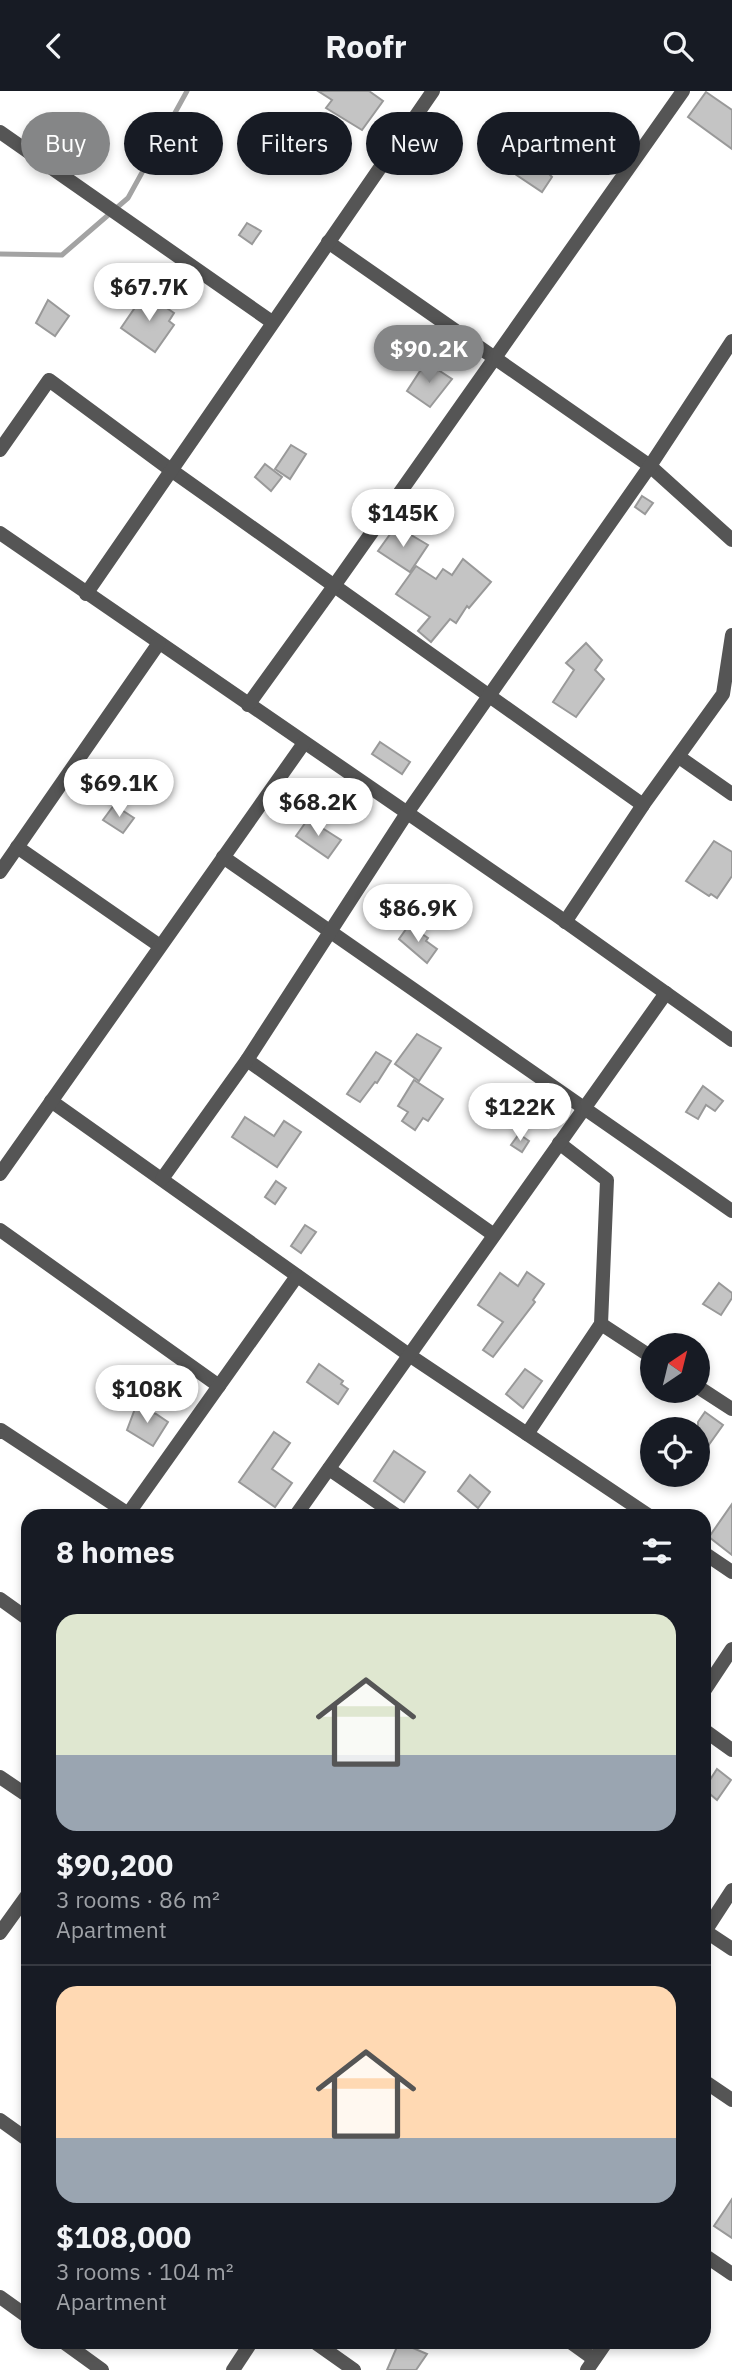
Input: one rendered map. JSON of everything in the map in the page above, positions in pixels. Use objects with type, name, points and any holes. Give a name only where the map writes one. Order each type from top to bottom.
[{"type":"street","points":[[86,594],[433,91]]},
{"type":"street","points":[[248,705],[683,91]]},
{"type":"street","points":[[0,132],[272,323]]},
{"type":"street","points":[[328,242],[650,466],[732,540]]},
{"type":"street","points":[[162,1179],[247,1060],[407,813],[650,466],[732,341]]},
{"type":"street","points":[[0,450],[49,380],[643,806]]},
{"type":"street","points":[[0,533],[732,1040]]},
{"type":"street","points":[[565,922],[723,694],[732,635]]},
{"type":"street","points":[[0,872],[159,643]]},
{"type":"street","points":[[0,1174],[4,1159],[51,1101],[304,743]]},
{"type":"street","points":[[679,757],[732,794]]},
{"type":"street","points":[[17,847],[160,946]]},
{"type":"street","points":[[223,857],[732,1211]]},
{"type":"street","points":[[300,1509],[666,993]]},
{"type":"street","points":[[247,1060],[494,1235]]},
{"type":"street","points":[[51,1101],[409,1355],[639,1509]]},
{"type":"street","points":[[527,1434],[601,1324],[607,1180],[559,1143]]},
{"type":"street","points":[[0,1230],[219,1386]]},
{"type":"street","points":[[133,1509],[297,1276]]},
{"type":"street","points":[[601,1324],[640,1350]]},
{"type":"street","points":[[710,1395],[732,1409]]},
{"type":"street","points":[[0,1432],[1,1430],[120,1509]]},
{"type":"street","points":[[328,1469],[387,1509]]},
{"type":"street","points":[[711,1558],[732,1572]]},
{"type":"street","points":[[0,1599],[21,1614]]},
{"type":"street","points":[[711,1680],[732,1649]]},
{"type":"street","points":[[711,1735],[732,1750]]},
{"type":"street","points":[[0,1777],[21,1792]]},
{"type":"street","points":[[711,1922],[732,1890]]},
{"type":"street","points":[[0,1933],[21,1903]]},
{"type":"street","points":[[711,1936],[732,1949]]},
{"type":"street","points":[[711,2086],[732,2100]]},
{"type":"street","points":[[0,2120],[21,2135]]},
{"type":"street","points":[[711,2260],[732,2274]]},
{"type":"street","points":[[0,2297],[21,2312]]},
{"type":"street","points":[[69,2349],[84,2365],[102,2370]]},
{"type":"street","points":[[233,2370],[247,2349]]},
{"type":"street","points":[[324,2349],[354,2370]]},
{"type":"street","points":[[576,2349],[591,2365],[602,2349]]},
{"type":"building","points":[[318,91],[369,91],[383,101],[375,112],[366,112],[366,124],[362,130],[352,124],[352,112],[333,112],[326,108],[332,100]]},
{"type":"building","points":[[706,92],[732,110],[732,149],[688,117]]},
{"type":"building","points":[[516,175],[550,175],[552,177],[542,192]]},
{"type":"building","points":[[247,223],[261,231],[252,244],[239,235]]},
{"type":"building","points":[[145,293],[174,313],[169,321],[174,325],[155,352],[121,328]]},
{"type":"building","points":[[48,300],[69,316],[55,336],[36,323]]},
{"type":"building","points":[[426,362],[452,379],[430,407],[407,391]]},
{"type":"building","points":[[291,445],[306,454],[290,479],[275,469]]},
{"type":"building","points":[[265,464],[282,477],[271,491],[255,477]]},
{"type":"building","points":[[642,496],[653,503],[645,514],[635,507]]},
{"type":"building","points":[[396,526],[428,545],[410,572],[378,551]]},
{"type":"building","points":[[463,559],[491,582],[469,608],[467,606],[456,623],[450,619],[431,642],[418,631],[430,617],[396,594],[416,566],[436,579],[443,569],[452,575]]},
{"type":"building","points":[[586,643],[602,660],[595,670],[604,679],[576,717],[553,702],[574,670],[566,663]]},
{"type":"building","points":[[380,742],[410,762],[402,774],[372,754]]},
{"type":"building","points":[[114,805],[134,818],[123,833],[103,820]]},
{"type":"building","points":[[308,819],[341,840],[328,858],[296,836]]},
{"type":"building","points":[[714,841],[732,852],[732,876],[717,898],[686,881]]},
{"type":"building","points":[[409,925],[428,938],[426,941],[437,949],[427,963],[399,939]]},
{"type":"building","points":[[417,1034],[441,1048],[419,1081],[395,1064]]},
{"type":"building","points":[[376,1052],[391,1061],[377,1083],[375,1082],[360,1102],[347,1094]]},
{"type":"building","points":[[414,1080],[443,1099],[428,1121],[423,1118],[415,1130],[402,1121],[408,1112],[398,1106]]},
{"type":"building","points":[[703,1086],[723,1101],[715,1111],[706,1105],[698,1119],[686,1112]]},
{"type":"building","points":[[245,1117],[274,1136],[284,1121],[301,1132],[277,1167],[232,1137]]},
{"type":"building","points":[[519,1134],[529,1141],[522,1152],[511,1145]]},
{"type":"building","points":[[276,1181],[286,1188],[275,1204],[265,1197]]},
{"type":"building","points":[[305,1225],[316,1232],[301,1253],[291,1246]]},
{"type":"building","points":[[527,1272],[544,1284],[533,1300],[535,1302],[493,1357],[483,1350],[503,1322],[478,1305],[500,1273],[518,1286]]},
{"type":"building","points":[[719,1283],[732,1293],[732,1298],[721,1315],[703,1304]]},
{"type":"building","points":[[319,1364],[343,1381],[341,1384],[348,1389],[338,1404],[307,1382]]},
{"type":"building","points":[[525,1369],[542,1381],[523,1408],[506,1394]]},
{"type":"building","points":[[136,1406],[168,1422],[153,1446],[127,1430]]},
{"type":"building","points":[[705,1412],[723,1425],[710,1443],[710,1417],[702,1417]]},
{"type":"building","points":[[274,1432],[290,1443],[272,1469],[292,1483],[275,1507],[239,1482]]},
{"type":"building","points":[[394,1451],[425,1472],[404,1502],[374,1481]]},
{"type":"building","points":[[470,1475],[490,1492],[478,1508],[458,1491]]},
{"type":"building","points":[[732,1504],[732,1555],[711,1539],[711,1534]]},
{"type":"building","points":[[717,1769],[731,1780],[717,1800],[711,1795],[711,1778]]},
{"type":"building","points":[[732,2199],[732,2238],[714,2226]]},
{"type":"building","points":[[396,2349],[415,2349],[427,2354],[416,2370],[387,2370]]},
{"type":"waterway","points":[[0,254],[62,255],[128,198],[187,91]]}]
